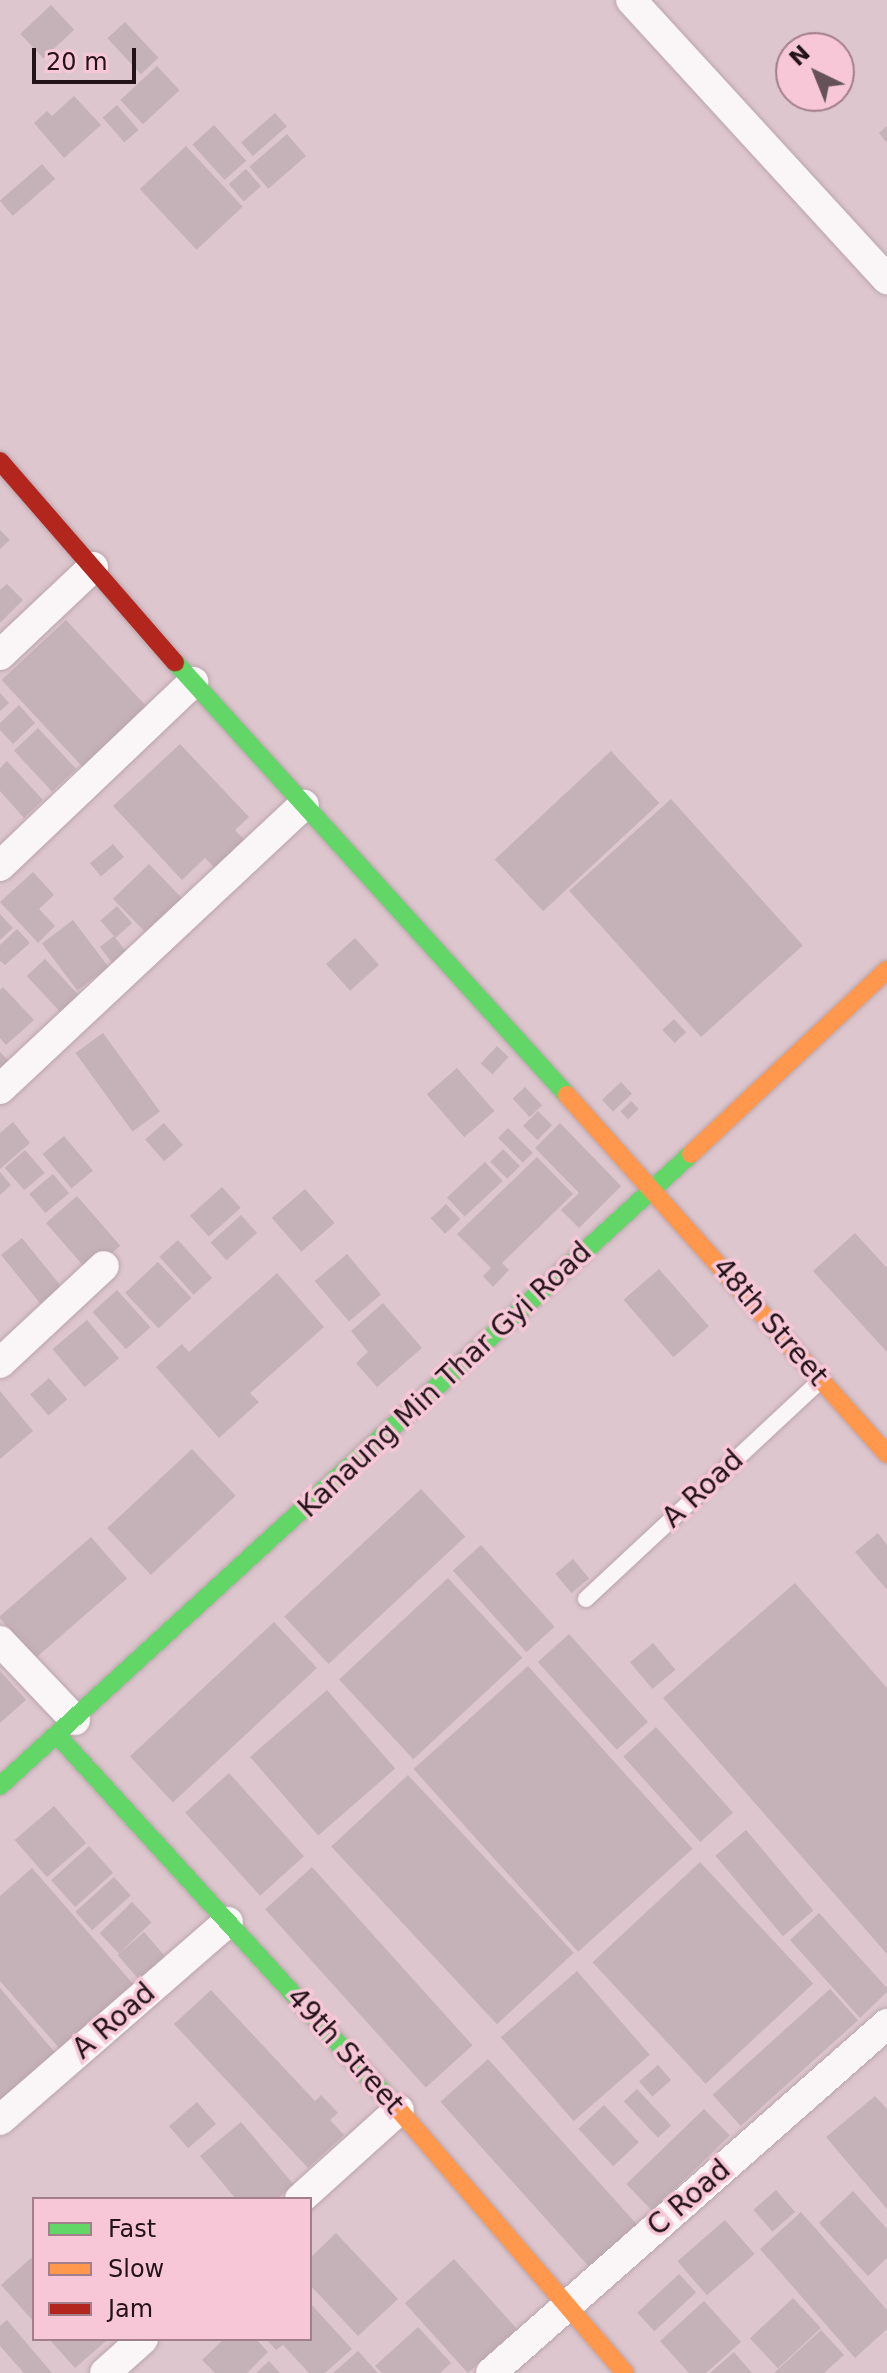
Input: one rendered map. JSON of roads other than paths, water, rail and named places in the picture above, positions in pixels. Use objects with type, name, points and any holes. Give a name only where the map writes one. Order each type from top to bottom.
[{"type":"street","points":[[631,0],[887,279]]},
{"type":"street","name":"48th Street","points":[[0,461],[193,682],[653,1189],[887,1454]]},
{"type":"street","points":[[0,655],[93,567]]},
{"type":"street","points":[[0,866],[193,682]]},
{"type":"street","points":[[0,1089],[304,805]]},
{"type":"street","name":"Kanaung Min Thar Gyi Road","points":[[0,1786],[67,1728],[653,1189],[887,970]]},
{"type":"street","points":[[0,1363],[104,1266]]},
{"type":"street","points":[[0,1641],[67,1728]]},
{"type":"street","name":"49th Street","points":[[67,1728],[228,1922],[399,2110],[565,2307],[625,2373]]},
{"type":"street","name":"A Road","points":[[0,2120],[228,1922]]},
{"type":"street","name":"C Road","points":[[491,2373],[887,2024]]},
{"type":"street","points":[[302,2197],[399,2110]]},
{"type":"street","points":[[105,2373],[141,2341]]},
{"type":"lane","name":"A Road","points":[[586,1599],[821,1380]]}]
